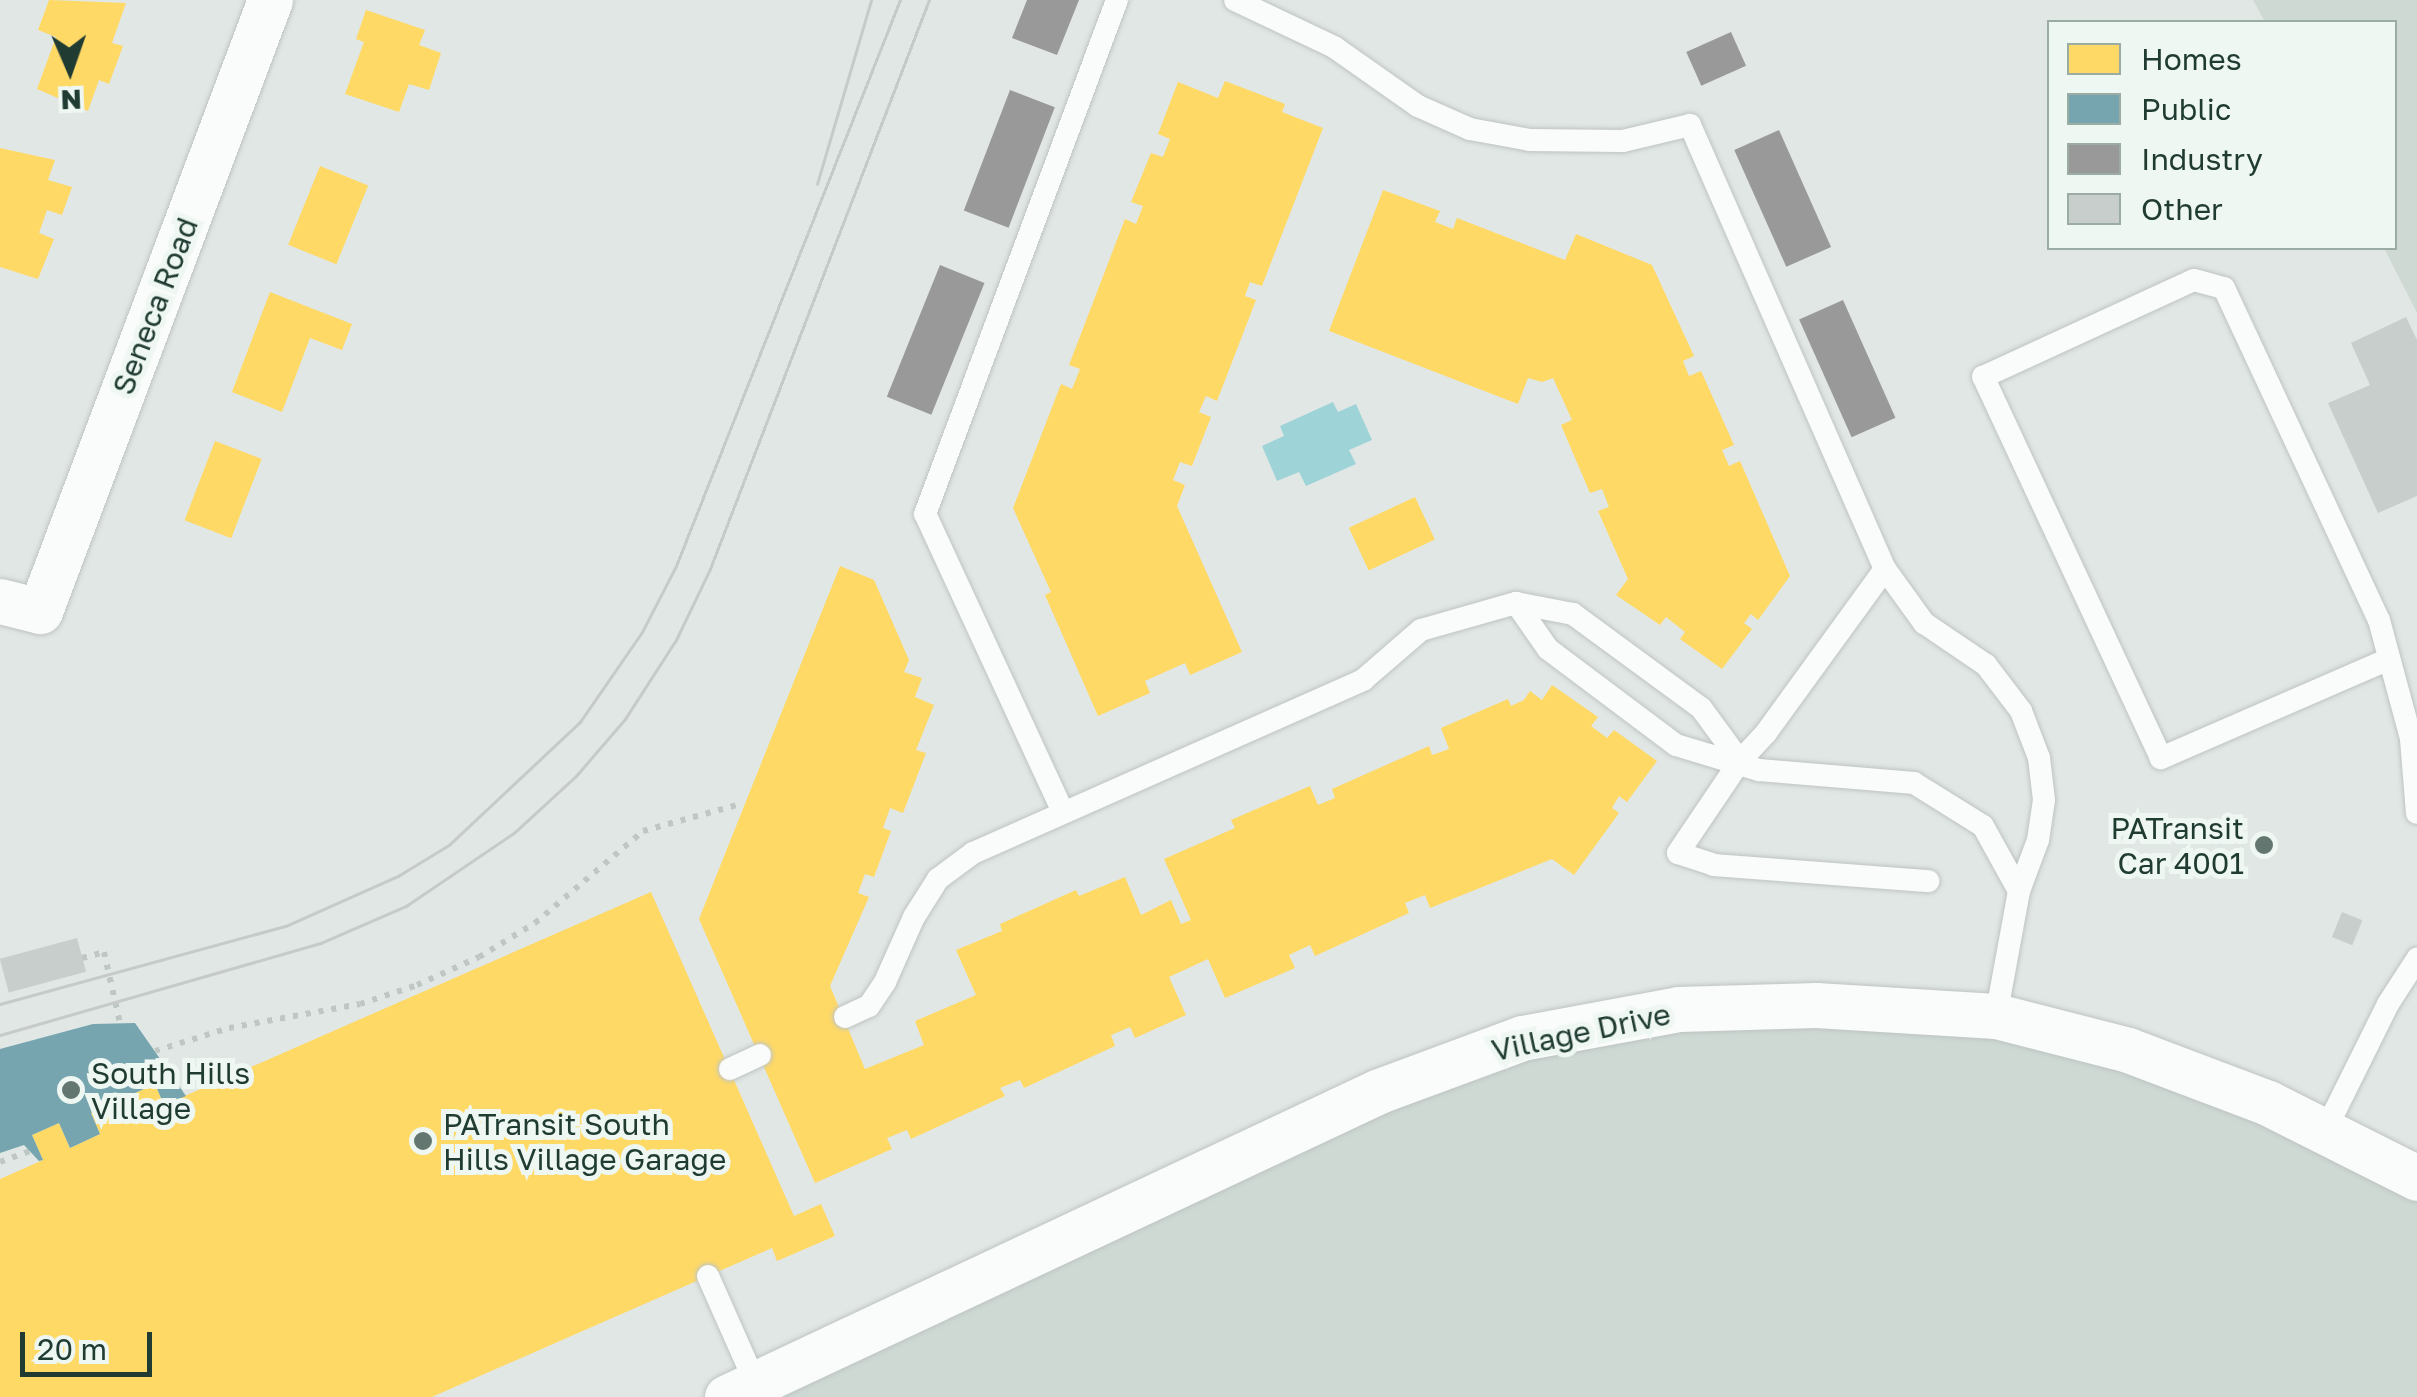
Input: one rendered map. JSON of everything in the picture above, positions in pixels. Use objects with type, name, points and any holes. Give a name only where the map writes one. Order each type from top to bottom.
[{"type":"street","name":"Seneca Road","points":[[20,606],[270,0]]},
{"type":"street","name":"Village Drive","points":[[748,1393],[1362,1098],[1522,1038],[1678,1009],[1816,1005],[1996,1016],[2128,1050],[2326,1129],[2417,1178]]},
{"type":"lane","points":[[1062,810],[925,514],[1118,0]]},
{"type":"lane","points":[[1235,0],[1334,47],[1418,106],[1470,129],[1530,140],[1624,140],[1690,125],[1885,569],[1924,623],[1986,665],[2022,712],[2039,758],[2044,800],[2038,840],[2019,890],[1996,1016]]},
{"type":"lane","points":[[2389,659],[2161,758],[1984,376],[2194,280],[2224,288],[2379,620],[2410,739],[2417,813]]},
{"type":"lane","points":[[1885,569],[1766,733],[1740,762],[1678,853],[1714,865],[1928,881]]},
{"type":"lane","points":[[1516,603],[1548,649],[1676,745],[1760,770],[1914,783],[1984,826],[2019,890]]},
{"type":"lane","points":[[845,1017],[869,1006],[886,982],[914,917],[938,879],[973,853],[1062,810],[1362,680],[1421,630],[1516,603],[1573,614],[1701,708],[1740,762]]},
{"type":"lane","points":[[2326,1129],[2388,1004],[2417,959]]},
{"type":"lane","points":[[730,1069],[760,1055]]},
{"type":"lane","points":[[708,1276],[748,1393]]},
{"type":"path","points":[[154,1052],[229,1028],[360,1004],[417,984],[479,957],[536,923],[643,831],[736,804]]},
{"type":"path","points":[[82,958],[104,952],[120,1024]]},
{"type":"path","points":[[0,1162],[30,1151]]},
{"type":"shaded area","points":[[2253,0],[2417,0],[2417,313],[2385,250],[2397,250],[2397,20],[2264,20]]},
{"type":"shaded area","points":[[1996,1016],[2417,1178],[2417,1397],[727,1397],[1522,1038]]},
{"type":"water","points":[[1333,402],[1338,412],[1356,404],[1372,440],[1349,450],[1356,464],[1306,486],[1299,472],[1277,481],[1262,446],[1284,436],[1280,426]]},
{"type":"building: Homes","points":[[49,0],[126,3],[112,43],[123,46],[109,84],[99,80],[88,111],[37,89],[56,37],[38,30]]},
{"type":"building: Homes","points":[[366,10],[425,30],[419,45],[441,53],[429,90],[409,84],[399,112],[345,94],[364,42],[356,39]]},
{"type":"building: Homes","points":[[1225,81],[1285,104],[1282,112],[1323,128],[1262,286],[1250,282],[1245,296],[1256,300],[1217,401],[1206,396],[1199,412],[1211,417],[1192,466],[1180,462],[1173,480],[1185,485],[1177,506],[1242,652],[1190,675],[1185,663],[1145,681],[1150,693],[1098,716],[1045,595],[1051,592],[1013,508],[1061,384],[1072,389],[1080,369],[1069,365],[1125,219],[1136,224],[1143,206],[1131,202],[1151,153],[1163,157],[1170,139],[1158,134],[1178,82],[1218,98]]},
{"type":"building: Homes","points":[[0,148],[55,160],[48,180],[72,187],[62,215],[47,210],[39,233],[54,239],[38,279],[0,267]]},
{"type":"building: Homes","points":[[320,166],[368,185],[336,264],[288,245]]},
{"type":"building: Homes","points":[[1383,190],[1440,211],[1435,222],[1453,229],[1457,218],[1565,260],[1576,234],[1652,265],[1694,356],[1683,361],[1689,376],[1701,371],[1734,445],[1722,450],[1729,466],[1740,461],[1790,576],[1758,620],[1751,614],[1744,623],[1752,629],[1722,669],[1680,639],[1685,632],[1666,617],[1660,625],[1616,595],[1628,579],[1598,511],[1609,507],[1602,489],[1590,493],[1561,425],[1572,420],[1553,378],[1542,382],[1528,378],[1518,404],[1329,331]]},
{"type":"building: Homes","points":[[270,292],[352,324],[342,350],[310,338],[282,412],[232,392]]},
{"type":"building: Homes","points":[[215,441],[262,459],[231,538],[185,520]]},
{"type":"building: Homes","points":[[1415,497],[1435,540],[1369,570],[1349,528]]},
{"type":"building: Homes","points":[[840,566],[874,580],[909,660],[904,672],[922,678],[915,697],[934,705],[916,750],[926,753],[903,813],[890,808],[883,828],[891,831],[874,877],[865,874],[858,893],[869,897],[830,986],[865,1069],[924,1045],[915,1021],[976,995],[956,950],[1002,931],[1000,924],[1076,890],[1079,896],[1125,877],[1141,915],[1171,900],[1181,924],[1191,920],[1164,859],[1235,828],[1231,820],[1310,786],[1318,805],[1335,798],[1332,789],[1429,746],[1432,755],[1449,749],[1441,728],[1508,699],[1511,706],[1524,700],[1530,691],[1542,700],[1552,685],[1598,717],[1591,726],[1607,738],[1614,730],[1657,761],[1627,802],[1619,796],[1612,808],[1619,813],[1574,875],[1552,859],[1430,908],[1425,895],[1405,903],[1409,913],[1315,956],[1310,945],[1289,955],[1295,968],[1225,998],[1208,959],[1169,977],[1186,1015],[1135,1038],[1130,1027],[1111,1035],[1115,1046],[1024,1088],[1020,1080],[1000,1088],[1005,1096],[911,1139],[907,1130],[887,1138],[892,1149],[815,1183],[699,919]]},
{"type":"building: Homes","name":"PATransit South Hills Village Garage","points":[[651,892],[794,1216],[821,1204],[835,1236],[777,1261],[772,1248],[432,1397],[0,1397],[0,1179],[43,1160],[32,1135],[59,1123],[70,1148],[100,1134],[91,1113],[155,1084],[164,1105]]},
{"type":"building: Public","name":"South Hills Village","points":[[135,1023],[186,1096],[164,1105],[155,1084],[91,1113],[100,1134],[70,1148],[59,1123],[32,1135],[43,1160],[39,1161],[24,1145],[0,1153],[0,1049],[93,1024]]},
{"type":"building: Industry","points":[[1027,0],[1079,0],[1057,55],[1012,38]]},
{"type":"building: Industry","points":[[1731,32],[1746,66],[1701,86],[1686,52]]},
{"type":"building: Industry","points":[[1010,90],[1055,107],[1009,228],[964,210]]},
{"type":"building: Industry","points":[[1779,130],[1831,247],[1786,267],[1734,150]]},
{"type":"building: Industry","points":[[940,265],[985,283],[931,415],[887,397]]},
{"type":"building: Industry","points":[[1843,300],[1895,418],[1852,437],[1799,320]]},
{"type":"building: Other","points":[[2406,317],[2417,340],[2417,496],[2378,513],[2328,403],[2370,385],[2351,343]]},
{"type":"building: Other","points":[[2342,912],[2362,920],[2352,945],[2332,937]]},
{"type":"building: Other","points":[[77,938],[86,972],[9,993],[0,959]]},
{"type":"tram line","points":[[817,184],[871,0]]},
{"type":"tram line","points":[[0,1004],[286,926],[398,876],[449,845],[580,722],[642,632],[676,566],[900,0]]},
{"type":"tram line","points":[[0,1035],[321,943],[406,906],[514,833],[576,776],[625,719],[676,640],[710,569],[929,0]]},
{"type":"place","name":"PATransit Car 4001","points":[[2264,845]]},
{"type":"place","name":"South Hills Village","points":[[71,1090]]},
{"type":"place","name":"PATransit South Hills Village Garage","points":[[423,1141]]}]
